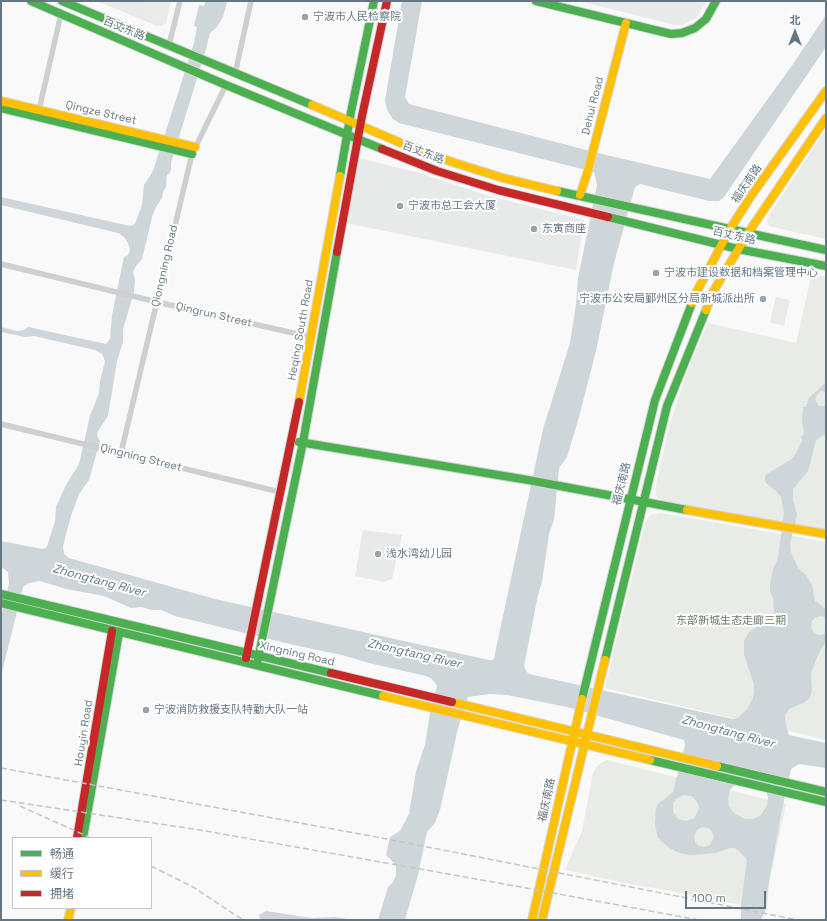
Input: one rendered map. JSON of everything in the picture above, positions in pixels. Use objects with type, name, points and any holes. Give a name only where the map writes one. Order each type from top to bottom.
[{"type":"main road","name":"百丈东路","points":[[31,1],[226,85],[437,171],[498,190],[623,221],[738,249],[826,266]]},
{"type":"main road","name":"百丈东路","points":[[62,1],[169,44],[235,74],[401,143],[477,170],[592,198],[826,250]]},
{"type":"main road","name":"Heqing South Road","points":[[244,662],[252,633],[292,440],[347,135],[374,1]]},
{"type":"main road","name":"Heqing South Road","points":[[258,656],[303,442],[360,125],[387,1]]},
{"type":"main road","points":[[536,1],[671,34],[682,33],[695,28],[706,19],[716,1]]},
{"type":"main road","name":"Dehui Road","points":[[580,195],[587,174],[626,23]]},
{"type":"main road","name":"福庆南路","points":[[532,920],[571,742],[654,400],[697,292],[730,229],[751,196],[826,91]]},
{"type":"main road","name":"Qingze Street","points":[[1,101],[194,150]]},
{"type":"main road","name":"Qingze Street","points":[[1,108],[194,150]]},
{"type":"main road","name":"福庆南路","points":[[542,920],[668,406],[713,292],[748,233],[826,118]]},
{"type":"main road","points":[[292,440],[528,480],[629,500],[826,534]]},
{"type":"main road","name":"Xingning Road","points":[[1,594],[826,792]]},
{"type":"main road","points":[[1,603],[571,742],[670,764],[826,802]]},
{"type":"main road","name":"Houyin Road","points":[[77,837],[115,632]]},
{"type":"main road","name":"Houyin Road","points":[[83,837],[115,632]]},
{"type":"main road","points":[[256,665],[258,656]]},
{"type":"main road","points":[[64,920],[66,909]]},
{"type":"main road","points":[[68,920],[71,909]]},
{"type":"street","points":[[169,44],[180,1]]},
{"type":"street","points":[[235,74],[252,1]]},
{"type":"street","points":[[39,110],[61,14]]},
{"type":"street","name":"Qiongning Road","points":[[121,453],[194,150],[226,85]]},
{"type":"street","name":"Qingrun Street","points":[[1,264],[114,292],[311,337]]},
{"type":"street","name":"Qingning Street","points":[[1,424],[280,492]]},
{"type":"shaded area","points":[[97,1],[171,1],[166,23],[162,26],[157,26]]},
{"type":"shaded area","points":[[579,1],[707,1],[696,18],[683,25],[675,25]]},
{"type":"shaded area","points":[[359,158],[420,173],[489,196],[584,220],[576,270],[346,223]]},
{"type":"shaded area","name":"浅水湾幼儿园","points":[[363,530],[402,535],[392,579],[384,582],[355,576]]},
{"type":"green space","points":[[147,1],[171,1],[166,23],[143,18]]},
{"type":"green space","points":[[826,129],[826,239],[769,226],[767,221],[770,214]]},
{"type":"green space","points":[[812,273],[826,277],[826,529],[667,502],[657,498],[655,489],[670,423],[689,367],[708,323],[796,343]]},
{"type":"green space","points":[[776,297],[790,300],[784,326],[770,322]]},
{"type":"green space","name":"东部新城生态走廊三期","points":[[661,513],[826,542],[826,740],[605,688],[645,523],[650,515]]},
{"type":"green space","points":[[606,760],[786,804],[769,883],[767,910],[565,870],[582,831],[593,773],[598,765]]},
{"type":"water","name":"Zhongtang River","points":[[206,1],[227,2],[223,17],[217,27],[210,33],[171,163],[170,173],[167,175],[166,187],[152,217],[142,259],[133,272],[135,280],[134,292],[123,329],[123,342],[117,361],[108,416],[98,431],[97,436],[100,441],[89,480],[79,494],[71,516],[63,546],[64,554],[69,558],[215,599],[489,660],[493,660],[494,658],[543,429],[570,343],[576,305],[578,278],[597,185],[594,172],[399,123],[393,119],[387,110],[385,100],[402,1],[422,1],[405,97],[409,104],[602,154],[710,179],[793,64],[826,15],[826,47],[724,197],[719,201],[709,201],[640,184],[635,187],[614,263],[596,351],[579,417],[567,457],[559,468],[554,520],[549,534],[542,582],[524,666],[529,674],[733,719],[738,718],[747,709],[754,693],[754,685],[744,654],[744,641],[749,632],[772,616],[774,612],[770,584],[773,569],[778,558],[784,513],[781,497],[766,483],[765,476],[792,459],[796,453],[802,441],[801,436],[804,435],[802,419],[803,407],[806,407],[809,398],[826,382],[826,392],[822,391],[818,393],[815,400],[819,406],[826,406],[826,435],[816,440],[808,471],[793,489],[793,500],[797,514],[790,544],[791,552],[798,568],[806,575],[812,585],[815,601],[826,610],[826,618],[822,616],[816,617],[812,621],[811,627],[813,632],[818,635],[826,634],[826,641],[818,655],[811,673],[812,691],[810,698],[789,709],[785,715],[789,735],[826,743],[826,768],[799,764],[791,769],[781,814],[765,911],[761,920],[741,920],[741,905],[747,860],[739,851],[735,848],[730,848],[715,853],[692,855],[683,854],[668,847],[658,838],[655,824],[656,808],[658,804],[673,792],[685,745],[684,740],[567,707],[507,695],[490,694],[468,697],[458,728],[440,810],[435,823],[427,832],[418,875],[405,920],[378,920],[388,887],[393,882],[396,875],[396,865],[386,855],[390,837],[400,831],[409,814],[416,771],[425,745],[430,713],[437,686],[432,679],[426,676],[369,663],[342,655],[298,646],[175,616],[161,610],[152,610],[141,607],[131,608],[104,596],[66,589],[40,581],[29,583],[23,587],[1,676],[1,617],[9,583],[8,572],[1,567],[1,541],[42,549],[47,547],[55,521],[56,507],[66,485],[79,464],[90,416],[99,393],[100,381],[105,361],[102,354],[95,350],[34,336],[25,337],[1,332],[1,327],[17,331],[24,330],[28,327],[106,344],[110,339],[112,315],[124,257],[128,255],[130,251],[128,243],[124,237],[118,233],[1,205],[1,197],[130,226],[135,224],[142,205],[144,185],[153,171],[194,43],[197,27],[194,26],[199,5],[204,6]],"holes":[[[736,784],[765,789],[768,797],[767,805],[761,815],[753,819],[745,819],[734,813],[729,806],[728,798],[730,790]],[[683,795],[692,796],[699,806],[694,818],[686,821],[678,819],[673,811],[673,803],[676,799]],[[702,827],[711,830],[714,836],[710,845],[704,847],[695,842],[694,836],[697,830]]]},
{"type":"water","points":[[266,911],[312,918],[335,917],[354,920],[260,919],[259,915]]},
{"type":"railway","points":[[1,768],[387,839],[798,920]]},
{"type":"railway","points":[[1,800],[200,830],[699,920]]},
{"type":"railway","points":[[20,806],[89,837]]},
{"type":"railway","points":[[152,866],[193,887],[243,920]]},
{"type":"traffic: fast","points":[[31,1],[226,85],[382,149]]},
{"type":"traffic: fast","points":[[62,1],[312,105]]},
{"type":"traffic: fast","points":[[340,176],[351,112],[374,1]]},
{"type":"traffic: fast","points":[[536,1],[671,34],[682,33],[695,28],[706,19],[716,1]]},
{"type":"traffic: fast","points":[[1,108],[192,154]]},
{"type":"traffic: fast","points":[[557,191],[748,233]]},
{"type":"traffic: fast","points":[[608,217],[738,249]]},
{"type":"traffic: fast","points":[[748,233],[826,250]]},
{"type":"traffic: fast","points":[[738,249],[826,266]]},
{"type":"traffic: fast","points":[[258,659],[303,442],[337,252]]},
{"type":"traffic: fast","points":[[582,699],[655,400],[692,303]]},
{"type":"traffic: fast","points":[[605,660],[667,406],[706,310]]},
{"type":"traffic: fast","points":[[299,442],[528,480],[687,510]]},
{"type":"traffic: fast","points":[[1,594],[331,673]]},
{"type":"traffic: fast","points":[[1,603],[383,696]]},
{"type":"traffic: fast","points":[[83,837],[119,633]]},
{"type":"traffic: fast","points":[[650,760],[826,802]]},
{"type":"traffic: fast","points":[[717,766],[826,792]]},
{"type":"traffic: slow","points":[[580,195],[587,174],[626,23]]},
{"type":"traffic: slow","points":[[692,303],[730,229],[751,196],[826,91]]},
{"type":"traffic: slow","points":[[1,101],[195,147]]},
{"type":"traffic: slow","points":[[312,105],[401,143],[455,163],[503,178],[557,191]]},
{"type":"traffic: slow","points":[[706,310],[713,292],[748,233],[826,118]]},
{"type":"traffic: slow","points":[[299,402],[340,176]]},
{"type":"traffic: slow","points":[[687,510],[826,534]]},
{"type":"traffic: slow","points":[[542,920],[605,660]]},
{"type":"traffic: slow","points":[[383,696],[650,760]]},
{"type":"traffic: slow","points":[[532,920],[582,699]]},
{"type":"traffic: slow","points":[[452,702],[717,766]]},
{"type":"traffic: slow","points":[[68,920],[71,909]]},
{"type":"traffic: jam","points":[[337,252],[362,116],[387,1]]},
{"type":"traffic: jam","points":[[382,149],[437,171],[498,190],[608,217]]},
{"type":"traffic: jam","points":[[246,658],[299,402]]},
{"type":"traffic: jam","points":[[77,837],[112,631]]},
{"type":"traffic: jam","points":[[331,673],[452,702]]},
{"type":"place","name":"宁波市人民检察院","points":[[305,17]]},
{"type":"place","name":"宁波市总工会大厦","points":[[400,206]]},
{"type":"place","name":"东寅商座","points":[[534,229]]},
{"type":"place","name":"宁波市建设数据和档案管理中心","points":[[656,273]]},
{"type":"place","name":"宁波市公安局鄞州区分局新城派出所","points":[[763,299]]},
{"type":"place","name":"浅水湾幼儿园","points":[[378,554]]},
{"type":"place","name":"宁波消防救援支队特勤大队一站","points":[[146,710]]}]
